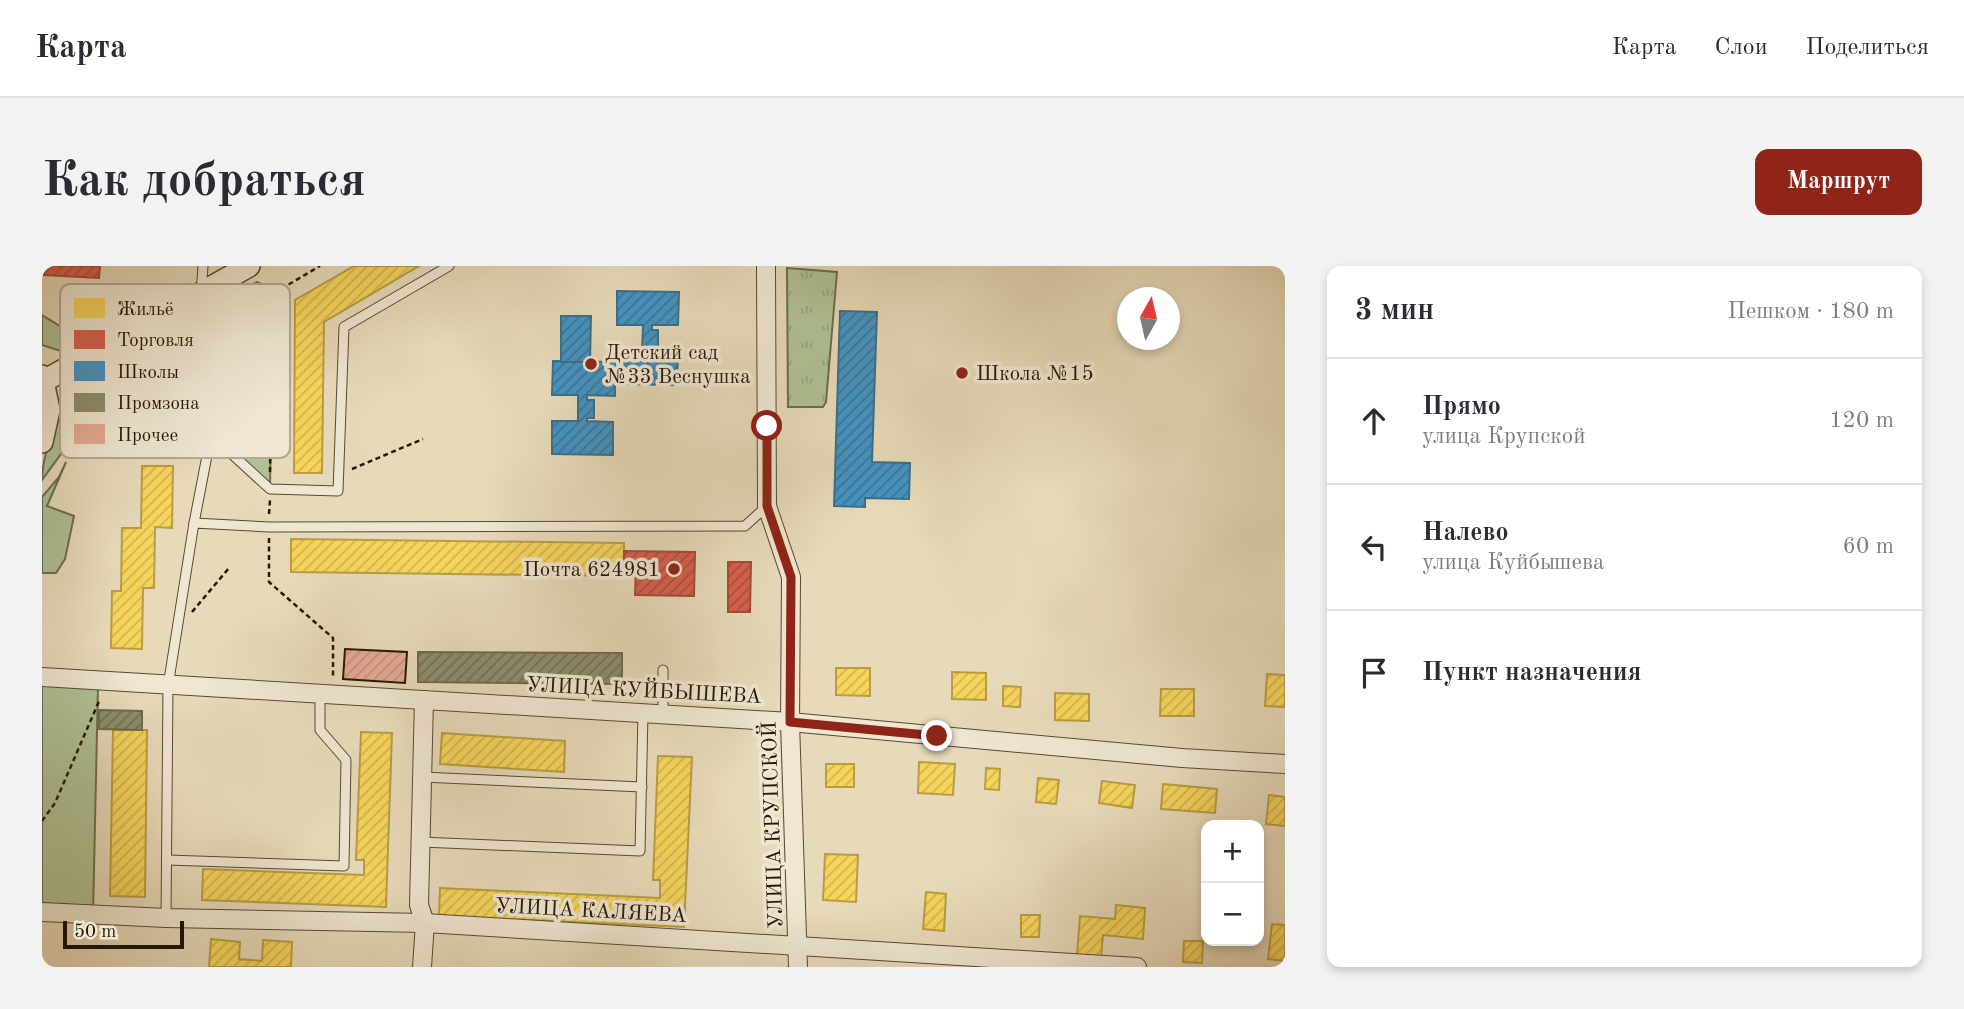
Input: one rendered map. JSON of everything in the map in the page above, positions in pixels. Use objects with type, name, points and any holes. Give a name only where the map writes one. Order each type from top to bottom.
[{"type":"street","points":[[218,284],[249,266]]},
{"type":"street","name":"УЛИЦА КРУПСКОЙ","points":[[766,266],[767,506],[791,577],[790,722],[798,967]]},
{"type":"street","points":[[42,442],[49,410],[43,379],[60,370]]},
{"type":"street","name":"УЛИЦА КУЙБЫШЕВА","points":[[42,677],[790,722],[1182,758],[1285,764]]},
{"type":"street","points":[[422,967],[425,923],[419,905],[424,700]]},
{"type":"street","name":"УЛИЦА КАЛЯЕВА","points":[[42,912],[166,918],[425,923],[799,944],[1137,967]]},
{"type":"lane","points":[[202,284],[203,266]]},
{"type":"lane","points":[[236,458],[270,489],[338,491],[344,327],[449,266]]},
{"type":"lane","points":[[166,918],[168,685],[207,458]]},
{"type":"lane","points":[[194,523],[269,527],[745,526],[767,506]]},
{"type":"lane","points":[[663,670],[663,714]]},
{"type":"lane","points":[[167,860],[344,866],[346,760],[320,730],[320,695]]},
{"type":"lane","points":[[421,842],[640,851],[643,713]]},
{"type":"lane","points":[[422,777],[642,786]]},
{"type":"path","points":[[339,477],[423,439]]},
{"type":"path","points":[[178,623],[205,600],[229,568]]},
{"type":"path","points":[[42,821],[51,812],[93,718],[100,698],[101,681]]},
{"type":"green space","points":[[787,268],[837,272],[826,402],[823,407],[788,407]]},
{"type":"green space","points":[[42,315],[60,326],[60,351],[42,345]]},
{"type":"green space","points":[[60,418],[60,455],[42,480],[46,454]]},
{"type":"green space","points":[[236,458],[270,458],[270,489]]},
{"type":"green space","points":[[66,462],[47,506],[74,516],[65,559],[56,573],[42,573],[42,497],[59,477]]},
{"type":"green space","points":[[42,683],[98,686],[93,915],[42,908]]},
{"type":"building: Жильё","points":[[354,266],[419,266],[324,322],[322,473],[294,473],[295,300]]},
{"type":"building: Жильё","points":[[142,466],[173,466],[172,528],[155,527],[154,588],[143,588],[142,649],[111,648],[112,591],[121,591],[122,528],[141,528]]},
{"type":"building: Жильё","points":[[291,539],[624,543],[624,576],[291,572]]},
{"type":"building: Жильё","points":[[836,668],[870,668],[870,696],[836,695]]},
{"type":"building: Жильё","points":[[952,672],[986,673],[986,700],[952,699]]},
{"type":"building: Жильё","points":[[1267,674],[1285,675],[1285,707],[1265,706]]},
{"type":"building: Жильё","points":[[1003,686],[1021,687],[1020,707],[1003,706]]},
{"type":"building: Жильё","points":[[1161,689],[1194,689],[1194,716],[1160,716]]},
{"type":"building: Жильё","points":[[1055,693],[1089,694],[1089,721],[1055,720]]},
{"type":"building: Жильё","points":[[113,730],[147,730],[145,897],[110,896]]},
{"type":"building: Жильё","points":[[361,732],[392,733],[386,907],[202,900],[203,869],[364,875],[364,860],[356,860]]},
{"type":"building: Жильё","points":[[442,733],[565,741],[564,772],[440,764]]},
{"type":"building: Жильё","points":[[658,756],[692,757],[684,927],[439,916],[440,888],[660,898],[660,880],[653,880]]},
{"type":"building: Жильё","points":[[919,762],[955,764],[953,795],[918,793]]},
{"type":"building: Жильё","points":[[826,764],[854,764],[854,787],[826,787]]},
{"type":"building: Жильё","points":[[986,768],[1000,769],[999,790],[985,789]]},
{"type":"building: Жильё","points":[[1038,778],[1059,780],[1056,804],[1036,802]]},
{"type":"building: Жильё","points":[[1102,781],[1135,785],[1132,808],[1099,803]]},
{"type":"building: Жильё","points":[[1163,784],[1217,789],[1215,813],[1161,809]]},
{"type":"building: Жильё","points":[[1269,795],[1285,797],[1285,826],[1266,824]]},
{"type":"building: Жильё","points":[[825,854],[858,855],[856,902],[823,900]]},
{"type":"building: Жильё","points":[[926,892],[946,894],[944,931],[923,929]]},
{"type":"building: Жильё","points":[[1116,905],[1145,908],[1143,939],[1103,935],[1101,957],[1077,955],[1080,916],[1115,919]]},
{"type":"building: Жильё","points":[[1021,915],[1040,915],[1039,937],[1021,937]]},
{"type":"building: Жильё","points":[[1272,924],[1285,925],[1285,961],[1268,959]]},
{"type":"building: Жильё","points":[[211,939],[240,942],[239,959],[262,961],[263,940],[292,942],[291,967],[209,967]]},
{"type":"building: Жильё","points":[[1184,941],[1201,941],[1202,963],[1183,962]]},
{"type":"building: Торговля","points":[[42,266],[100,266],[99,278],[44,275]]},
{"type":"building: Торговля","points":[[624,551],[695,552],[694,596],[635,595],[636,567],[624,567]]},
{"type":"building: Торговля","points":[[728,562],[751,562],[750,612],[728,612]]},
{"type":"building: Школы","points":[[617,291],[679,292],[678,325],[652,325],[652,330],[658,330],[658,348],[652,347],[652,351],[678,352],[677,385],[615,384],[615,396],[587,395],[587,400],[594,400],[594,418],[587,418],[587,421],[613,422],[613,455],[552,454],[552,421],[578,421],[578,395],[552,395],[553,361],[615,362],[616,351],[642,351],[643,325],[617,325]]},
{"type":"building: Школы","points":[[840,311],[877,312],[872,462],[910,463],[909,499],[865,498],[865,507],[834,506]]},
{"type":"building: Школы","points":[[561,316],[591,316],[590,362],[561,362]]},
{"type":"building: Промзона","points":[[418,652],[622,653],[622,684],[418,682]]},
{"type":"building: Промзона","points":[[99,710],[142,711],[142,730],[99,729]]},
{"type":"building: Прочее","points":[[345,649],[407,652],[405,683],[343,679]]},
{"type":"place","name":"Детский сад №33 Веснушка","points":[[591,364]]},
{"type":"place","name":"Школа №15","points":[[962,373]]},
{"type":"place","name":"Почта 624981","points":[[674,569]]},
{"type":"route","points":[[767,426],[767,506],[791,577],[790,722],[937,736]]}]
